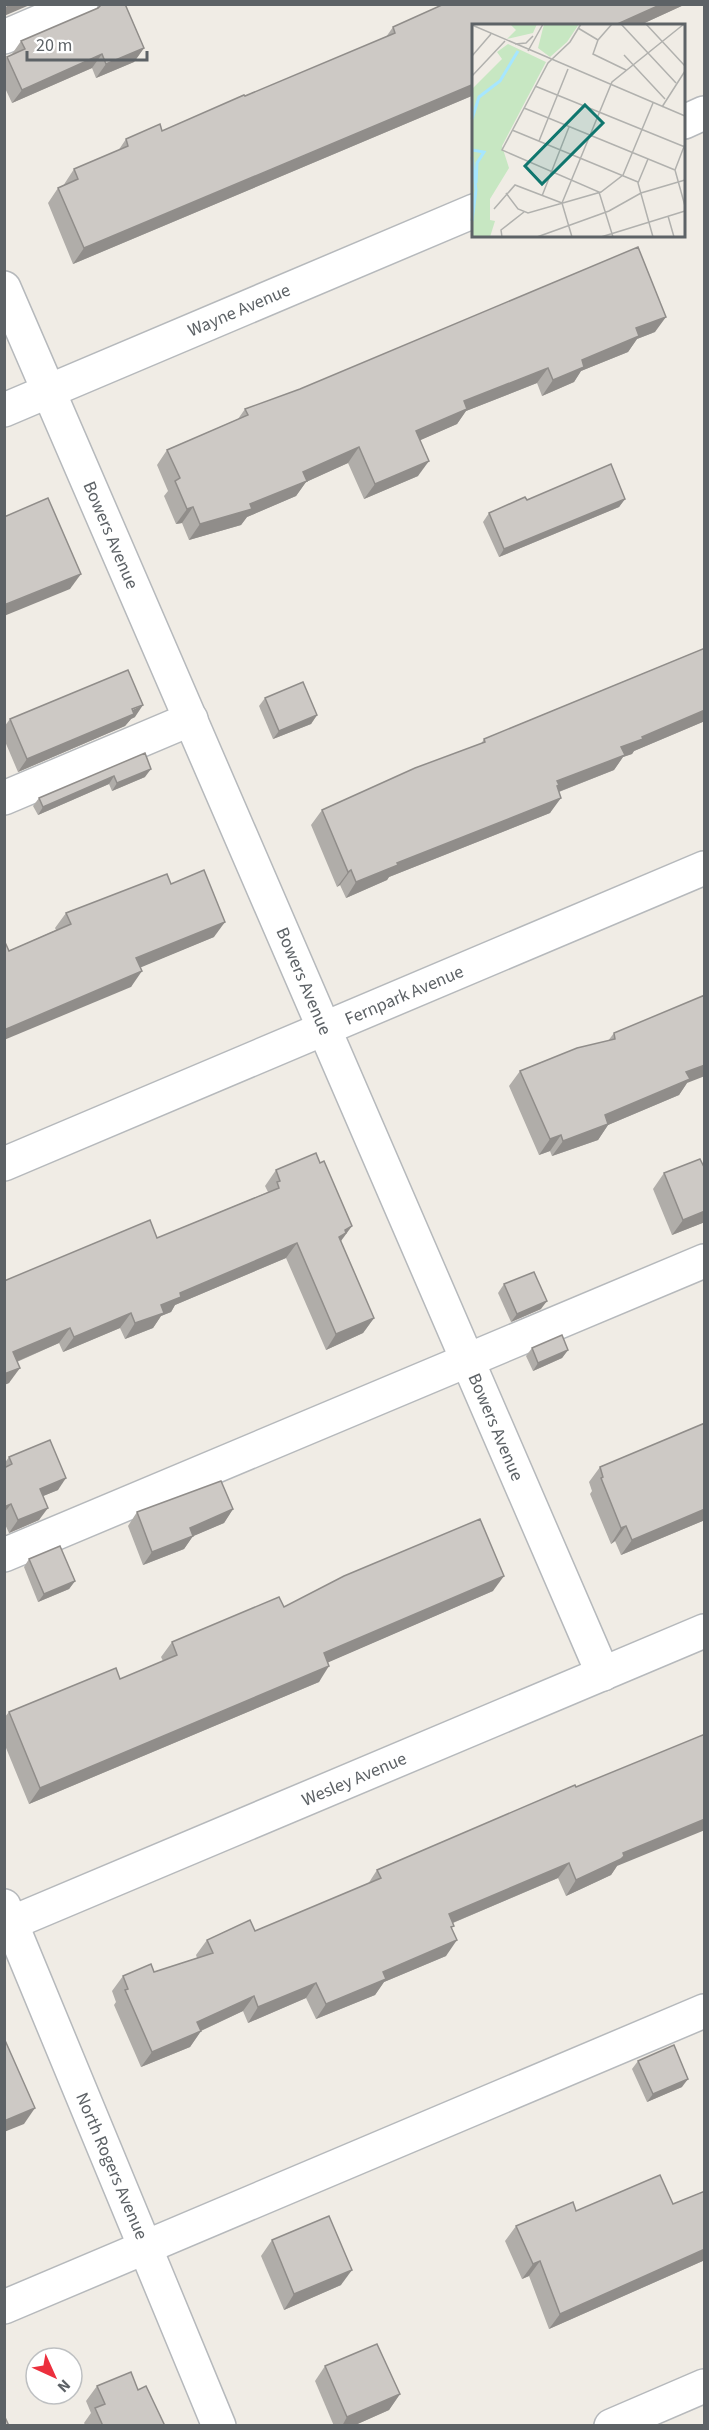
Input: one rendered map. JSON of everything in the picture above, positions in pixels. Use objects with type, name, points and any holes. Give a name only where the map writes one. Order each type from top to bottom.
[{"type":"street","points":[[4,37],[81,4]]},
{"type":"street","points":[[685,122],[705,113]]},
{"type":"street","name":"Wayne Avenue","points":[[4,410],[472,212]]},
{"type":"street","name":"Bowers Avenue","points":[[4,288],[603,1674]]},
{"type":"street","points":[[4,798],[190,719]]},
{"type":"street","name":"Fernpark Avenue","points":[[4,1164],[705,868]]},
{"type":"street","points":[[4,1555],[705,1261]]},
{"type":"street","name":"Wesley Avenue","points":[[7,1919],[705,1631]]},
{"type":"street","name":"North Rogers Avenue","points":[[7,1919],[219,2426]]},
{"type":"street","points":[[4,2307],[705,2011]]},
{"type":"street","points":[[611,2426],[705,2386]]},
{"type":"building","points":[[102,4],[125,4],[144,48],[106,64],[102,54],[22,90],[7,57],[25,49],[21,41],[98,8]]},
{"type":"building","points":[[444,4],[662,4],[617,24],[472,24],[472,85],[84,248],[58,188],[78,179],[74,169],[128,146],[126,139],[160,124],[162,131],[395,33],[393,27]]},
{"type":"building","points":[[638,247],[666,317],[636,328],[639,336],[582,360],[584,367],[553,380],[548,368],[464,401],[467,409],[416,431],[429,461],[375,484],[359,447],[303,472],[307,481],[250,504],[252,509],[200,524],[193,507],[187,509],[175,481],[180,478],[167,450],[248,415],[245,409],[300,389]]},
{"type":"building","points":[[611,464],[625,499],[504,549],[489,513],[525,497],[527,500]]},
{"type":"building","points":[[48,498],[81,574],[4,605],[4,517]]},
{"type":"building","points":[[705,648],[705,710],[621,747],[625,755],[557,781],[561,798],[397,863],[398,865],[356,882],[351,870],[348,872],[322,810],[415,768],[485,742],[484,739]]},
{"type":"building","points":[[128,670],[143,705],[132,709],[134,714],[27,759],[10,719]]},
{"type":"building","points":[[303,682],[317,715],[279,731],[265,698]]},
{"type":"building","points":[[145,753],[151,769],[117,783],[114,776],[43,807],[39,798]]},
{"type":"building","points":[[204,870],[225,922],[136,958],[142,971],[4,1030],[4,940],[9,951],[71,924],[66,913],[167,874],[171,884]]},
{"type":"building","points":[[705,995],[705,1065],[686,1072],[690,1079],[605,1115],[608,1124],[563,1141],[561,1135],[550,1139],[520,1071],[577,1048],[615,1039],[614,1033]]},
{"type":"building","points":[[316,1153],[320,1163],[324,1161],[352,1226],[339,1237],[374,1318],[336,1334],[297,1243],[180,1293],[181,1297],[161,1305],[164,1313],[135,1323],[131,1313],[74,1337],[70,1328],[13,1352],[20,1368],[4,1374],[4,1281],[150,1220],[157,1238],[279,1188],[277,1182],[280,1181],[276,1170]]},
{"type":"building","points":[[700,1159],[705,1169],[705,1211],[683,1220],[664,1173]]},
{"type":"building","points":[[534,1272],[547,1301],[517,1314],[504,1284]]},
{"type":"building","points":[[562,1335],[568,1350],[538,1363],[532,1348]]},
{"type":"building","points":[[705,1423],[705,1509],[632,1540],[626,1526],[621,1528],[601,1478],[603,1477],[600,1467]]},
{"type":"building","points":[[50,1440],[66,1478],[40,1489],[48,1508],[18,1520],[11,1504],[4,1507],[4,1468],[12,1464],[9,1457]]},
{"type":"building","points":[[221,1481],[233,1509],[190,1528],[193,1536],[152,1552],[137,1512]]},
{"type":"building","points":[[480,1519],[504,1576],[324,1653],[329,1666],[40,1788],[9,1712],[116,1668],[120,1679],[177,1655],[172,1642],[279,1597],[284,1607],[344,1576]]},
{"type":"building","points":[[60,1546],[75,1581],[44,1594],[29,1559]]},
{"type":"building","points":[[705,1734],[705,1819],[623,1853],[624,1856],[621,1859],[576,1880],[569,1863],[449,1914],[454,1926],[451,1927],[457,1940],[383,1972],[386,1979],[326,2004],[316,1983],[258,2007],[254,1996],[197,2022],[201,2031],[152,2052],[125,1990],[128,1989],[123,1976],[151,1964],[154,1972],[213,1953],[207,1940],[250,1920],[255,1931],[381,1878],[377,1870],[575,1785],[576,1787]]},
{"type":"building","points":[[4,2038],[35,2108],[4,2121]]},
{"type":"building","points":[[674,2045],[688,2079],[653,2094],[638,2061]]},
{"type":"building","points":[[660,2175],[673,2204],[705,2191],[705,2249],[560,2314],[540,2261],[533,2264],[516,2226],[573,2202],[576,2211]]},
{"type":"building","points":[[329,2216],[352,2270],[294,2294],[272,2240]]},
{"type":"building","points":[[377,2344],[400,2394],[347,2417],[325,2366]]},
{"type":"building","points":[[131,2372],[138,2390],[146,2386],[165,2426],[103,2426],[95,2408],[105,2404],[97,2386]]},
{"type":"building","points":[[4,2415],[9,2426],[4,2426]]}]
